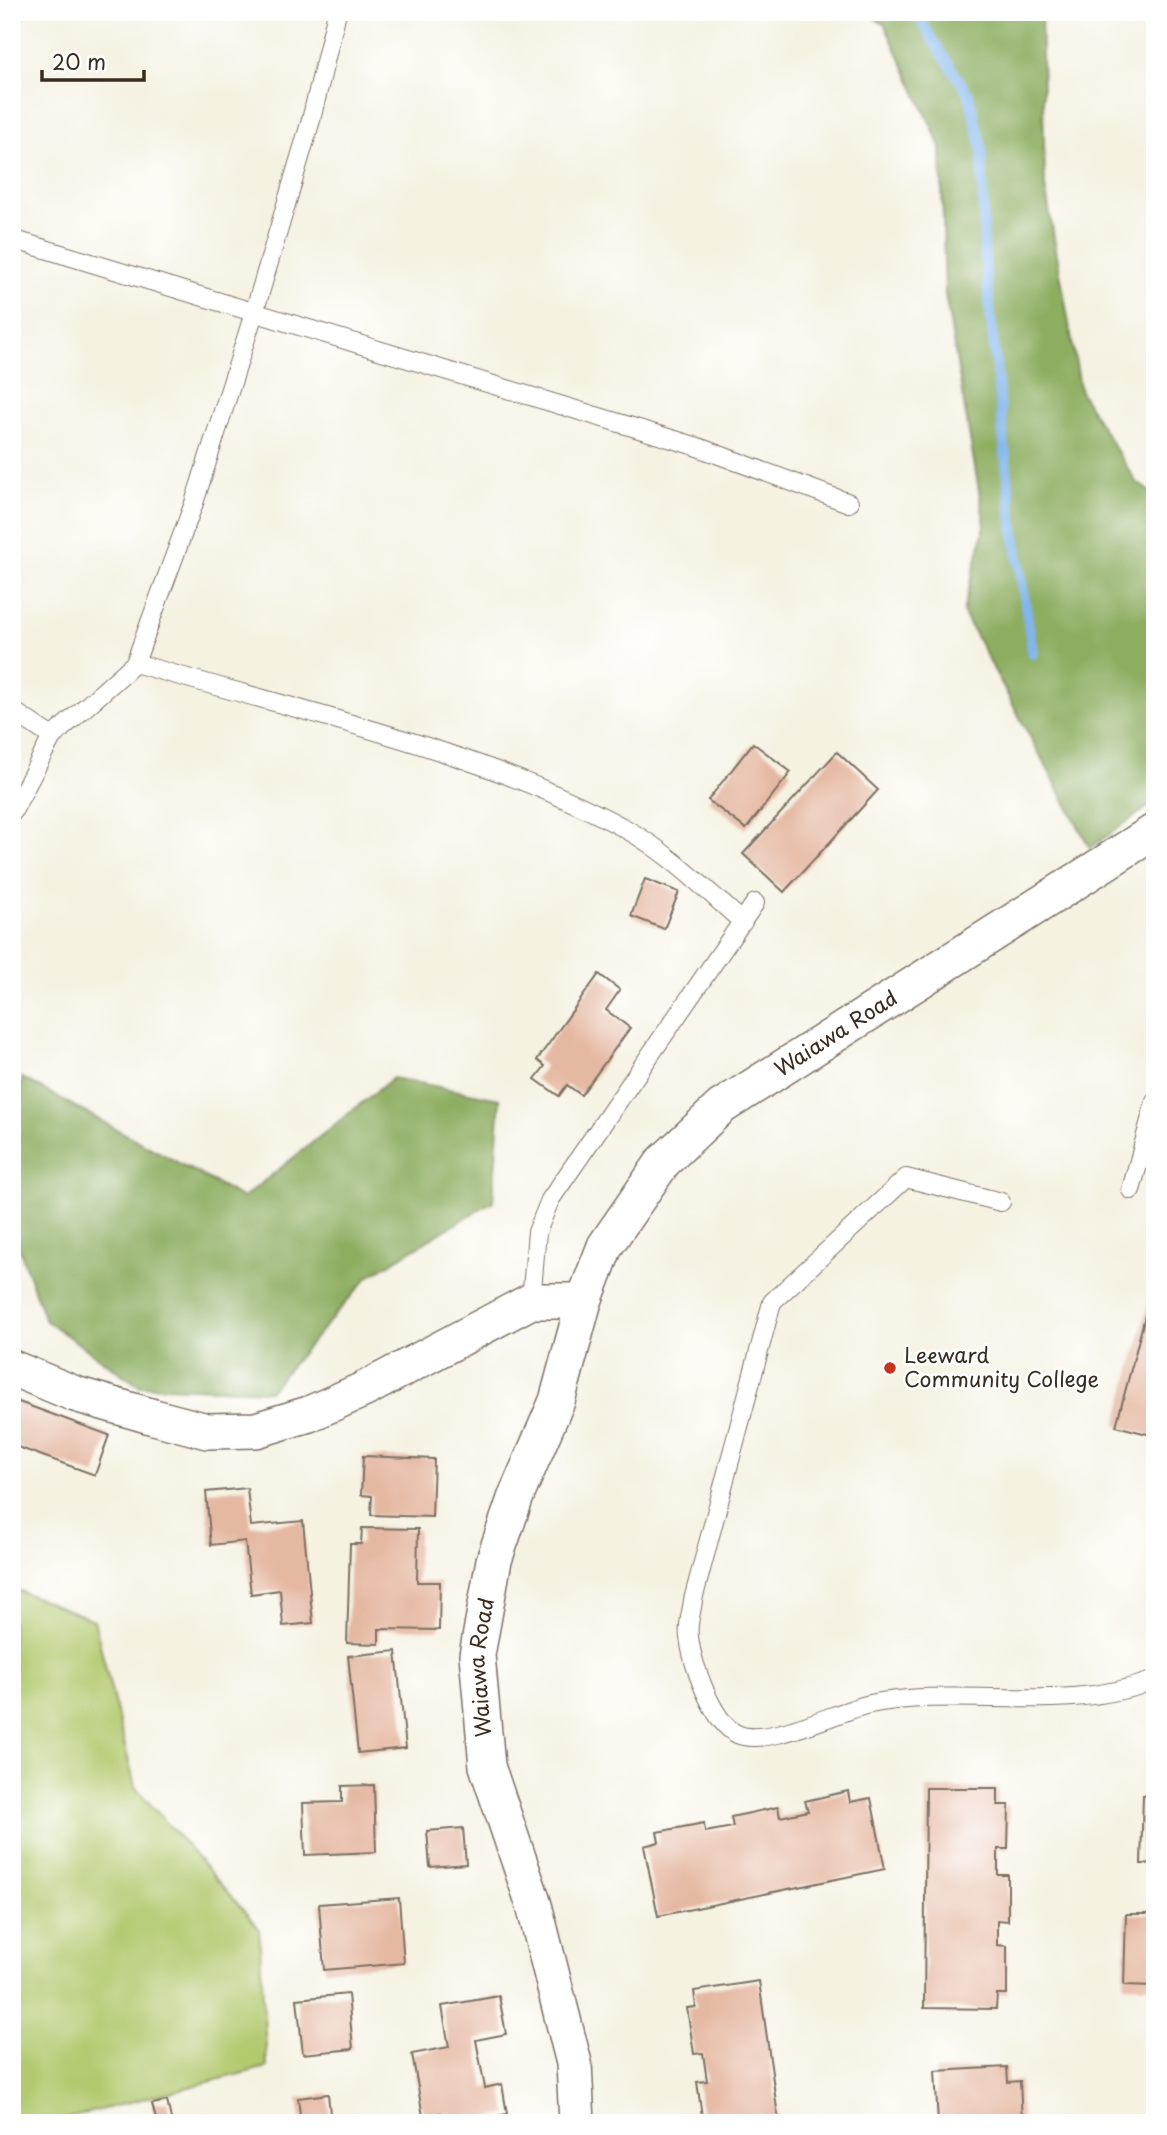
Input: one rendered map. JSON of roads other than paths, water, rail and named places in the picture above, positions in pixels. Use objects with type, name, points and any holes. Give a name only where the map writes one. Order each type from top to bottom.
[{"type":"street","name":"Waiawa Road","points":[[577,2123],[574,2063],[534,1905],[487,1766],[477,1655],[494,1560],[516,1496],[557,1401],[584,1301],[605,1246],[656,1173],[721,1107],[1155,831]]},
{"type":"street","points":[[14,1364],[75,1394],[207,1431],[256,1430],[309,1414],[365,1389],[531,1301],[584,1301]]},
{"type":"lane","points":[[12,813],[52,737],[135,663],[194,503],[254,313],[311,120],[337,12]]},
{"type":"lane","points":[[12,239],[695,446],[849,503]]},
{"type":"lane","points":[[135,663],[429,748],[525,783],[628,830],[677,866],[743,922]]},
{"type":"lane","points":[[12,710],[52,737]]},
{"type":"lane","points":[[531,1301],[537,1231],[550,1200],[755,903]]},
{"type":"lane","points":[[1131,1190],[1155,1102]]},
{"type":"lane","points":[[1001,1202],[906,1178],[772,1302],[693,1600],[688,1636],[700,1676],[715,1714],[737,1734],[761,1737],[869,1704],[906,1700],[1011,1700],[1097,1695],[1155,1680]]},
{"type":"waterway","points":[[915,12],[969,95],[982,148],[984,253],[1012,517],[1033,654]]},
{"type":"place","name":"Leeward Community College","points":[[890,1368]]}]
